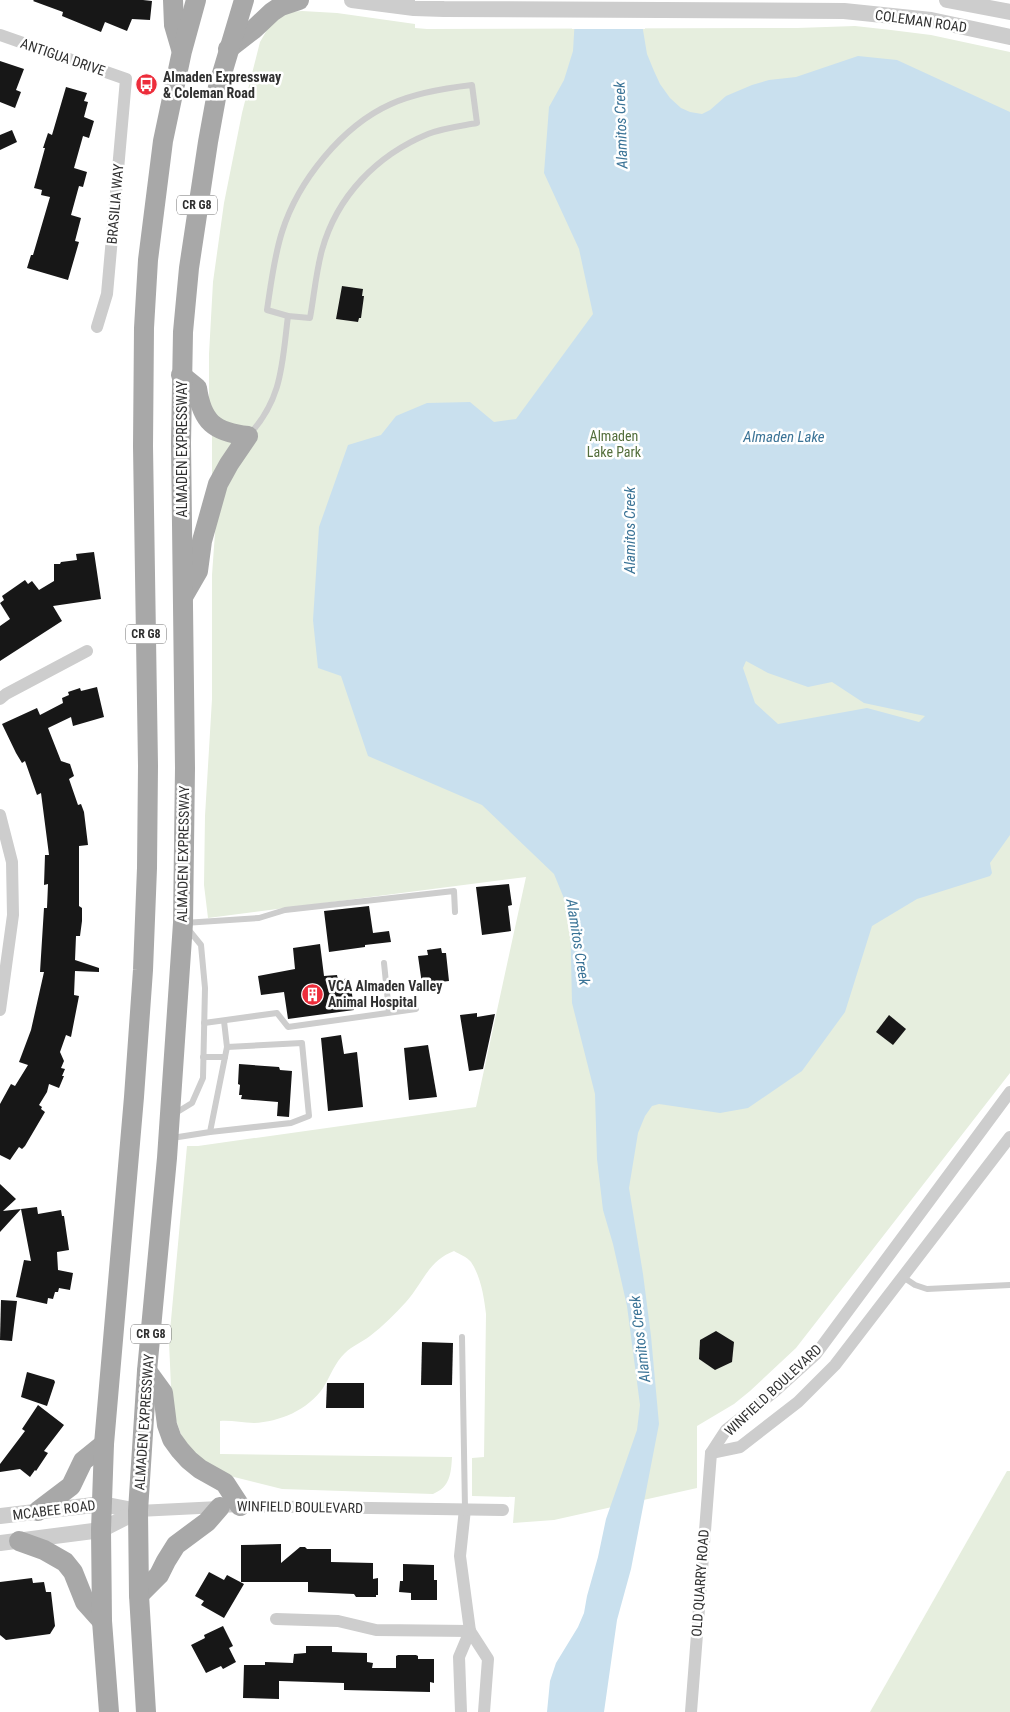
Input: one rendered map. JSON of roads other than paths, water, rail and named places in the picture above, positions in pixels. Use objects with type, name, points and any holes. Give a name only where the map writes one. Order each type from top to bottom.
[{"type":"main road","points":[[173,0],[174,25],[182,51]]},
{"type":"main road","name":"CR G8","points":[[109,1712],[102,1622],[101,1530],[104,1444],[134,1097],[143,970],[147,868],[148,766],[143,446],[144,328],[148,260],[163,141],[182,51],[196,0]]},
{"type":"main road","name":"ALMADEN EXPRESSWAY","points":[[146,1712],[139,1595],[138,1511],[170,1116],[182,923],[185,768],[181,375],[189,268],[196,215],[216,96],[228,48],[244,0]]},
{"type":"main road","points":[[228,48],[254,29],[272,12],[281,6],[299,0]]},
{"type":"main road","points":[[181,375],[197,388],[200,405],[210,423],[219,430],[248,436],[228,464],[218,484],[202,540],[198,571],[183,597]]},
{"type":"main road","points":[[148,1371],[162,1393],[167,1425],[172,1439],[189,1460],[225,1484],[240,1506]]},
{"type":"main road","points":[[38,1511],[71,1486],[83,1461],[104,1444]]},
{"type":"main road","points":[[139,1595],[159,1576],[176,1546],[207,1522],[220,1507]]},
{"type":"main road","points":[[10,1542],[44,1550],[65,1562],[73,1572],[85,1602],[102,1622]]},
{"type":"street","name":"COLEMAN ROAD","points":[[352,0],[414,8],[844,11],[931,20],[1010,37]]},
{"type":"street","name":"COLEMAN ROAD","points":[[947,0],[1010,12]]},
{"type":"street","name":"ANTIGUA DRIVE","points":[[0,35],[126,79]]},
{"type":"street","name":"BRASILIA WAY","points":[[97,327],[107,294],[126,79]]},
{"type":"street","points":[[0,699],[6,694],[87,652]]},
{"type":"street","points":[[0,815],[12,862],[13,915],[0,1010]]},
{"type":"street","name":"WINFIELD BOULEVARD","points":[[711,1453],[726,1430],[775,1391],[816,1354],[1010,1092]]},
{"type":"street","name":"WINFIELD BOULEVARD","points":[[711,1453],[740,1447],[798,1402],[835,1365],[1010,1137]]},
{"type":"street","name":"OLD QUARRY ROAD","points":[[690,1712],[711,1453]]},
{"type":"street","name":"MCABEE ROAD","points":[[0,1516],[102,1504],[138,1511]]},
{"type":"street","name":"WINFIELD BOULEVARD","points":[[101,1530],[138,1511],[240,1506],[503,1510]]},
{"type":"street","points":[[465,1509],[460,1556],[470,1631],[488,1659],[484,1712]]},
{"type":"street","name":"MCABEE ROAD","points":[[10,1542],[101,1530]]},
{"type":"street","points":[[276,1619],[338,1621],[376,1630],[470,1631]]},
{"type":"street","points":[[461,1712],[459,1657],[470,1631]]},
{"type":"lane","points":[[472,85],[477,123],[430,133],[401,147],[376,164],[351,190],[333,219],[321,251],[310,318],[288,316],[268,310],[276,258],[282,230],[296,199],[320,161],[345,134],[391,104],[445,88],[472,85]]},
{"type":"lane","points":[[248,436],[267,412],[278,385],[288,316]]},
{"type":"lane","points":[[182,923],[259,918],[285,910],[454,891],[455,912]]},
{"type":"lane","points":[[170,1116],[192,1103],[203,1078],[205,988],[201,945],[182,923]]},
{"type":"lane","points":[[384,964],[389,1012]]},
{"type":"lane","points":[[204,1023],[277,1014],[288,1027],[416,1009]]},
{"type":"lane","points":[[210,1132],[227,1047],[224,1020]]},
{"type":"lane","points":[[168,1139],[210,1132],[291,1123],[309,1116],[302,1043],[227,1047]]},
{"type":"lane","points":[[203,1057],[225,1057]]},
{"type":"lane","points":[[903,1277],[915,1285],[926,1289],[1010,1285]]},
{"type":"lane","points":[[462,1337],[465,1509]]},
{"type":"water","name":"Almaden Lake","points":[[576,0],[641,0],[647,54],[654,71],[670,98],[681,108],[690,112],[702,114],[710,110],[726,96],[752,85],[769,80],[796,77],[858,56],[897,60],[1010,112],[1010,835],[990,863],[992,873],[990,876],[917,899],[872,926],[845,1012],[802,1071],[748,1108],[720,1113],[659,1104],[652,1106],[645,1116],[638,1133],[629,1188],[651,1336],[659,1424],[631,1569],[617,1620],[604,1712],[547,1712],[550,1681],[556,1663],[578,1627],[584,1613],[606,1519],[637,1430],[640,1405],[627,1306],[603,1210],[597,1159],[595,1094],[572,1003],[570,913],[554,874],[482,805],[368,756],[341,676],[318,668],[313,620],[319,527],[348,445],[381,435],[396,416],[427,403],[470,402],[494,422],[516,419],[593,314],[579,249],[544,173],[549,107],[564,80],[573,51]],"holes":[[[746,661],[768,673],[808,687],[832,682],[864,703],[925,716],[919,722],[867,708],[778,724],[755,703],[743,668]]]},
{"type":"place","name":"Almaden Expressway & Coleman Road","points":[[147,85]]},
{"type":"place","name":"VCA Almaden Valley Animal Hospital","points":[[312,994]]},
{"type":"water label","name":"Alamitos Creek","points":[[621,125]]},
{"type":"water label","name":"Alamitos Creek","points":[[630,530]]},
{"type":"water label","name":"Alamitos Creek","points":[[578,942]]},
{"type":"water label","name":"Alamitos Creek","points":[[640,1339]]},
{"type":"park label","name":"Almaden Lake Park","points":[[614,444]]}]
